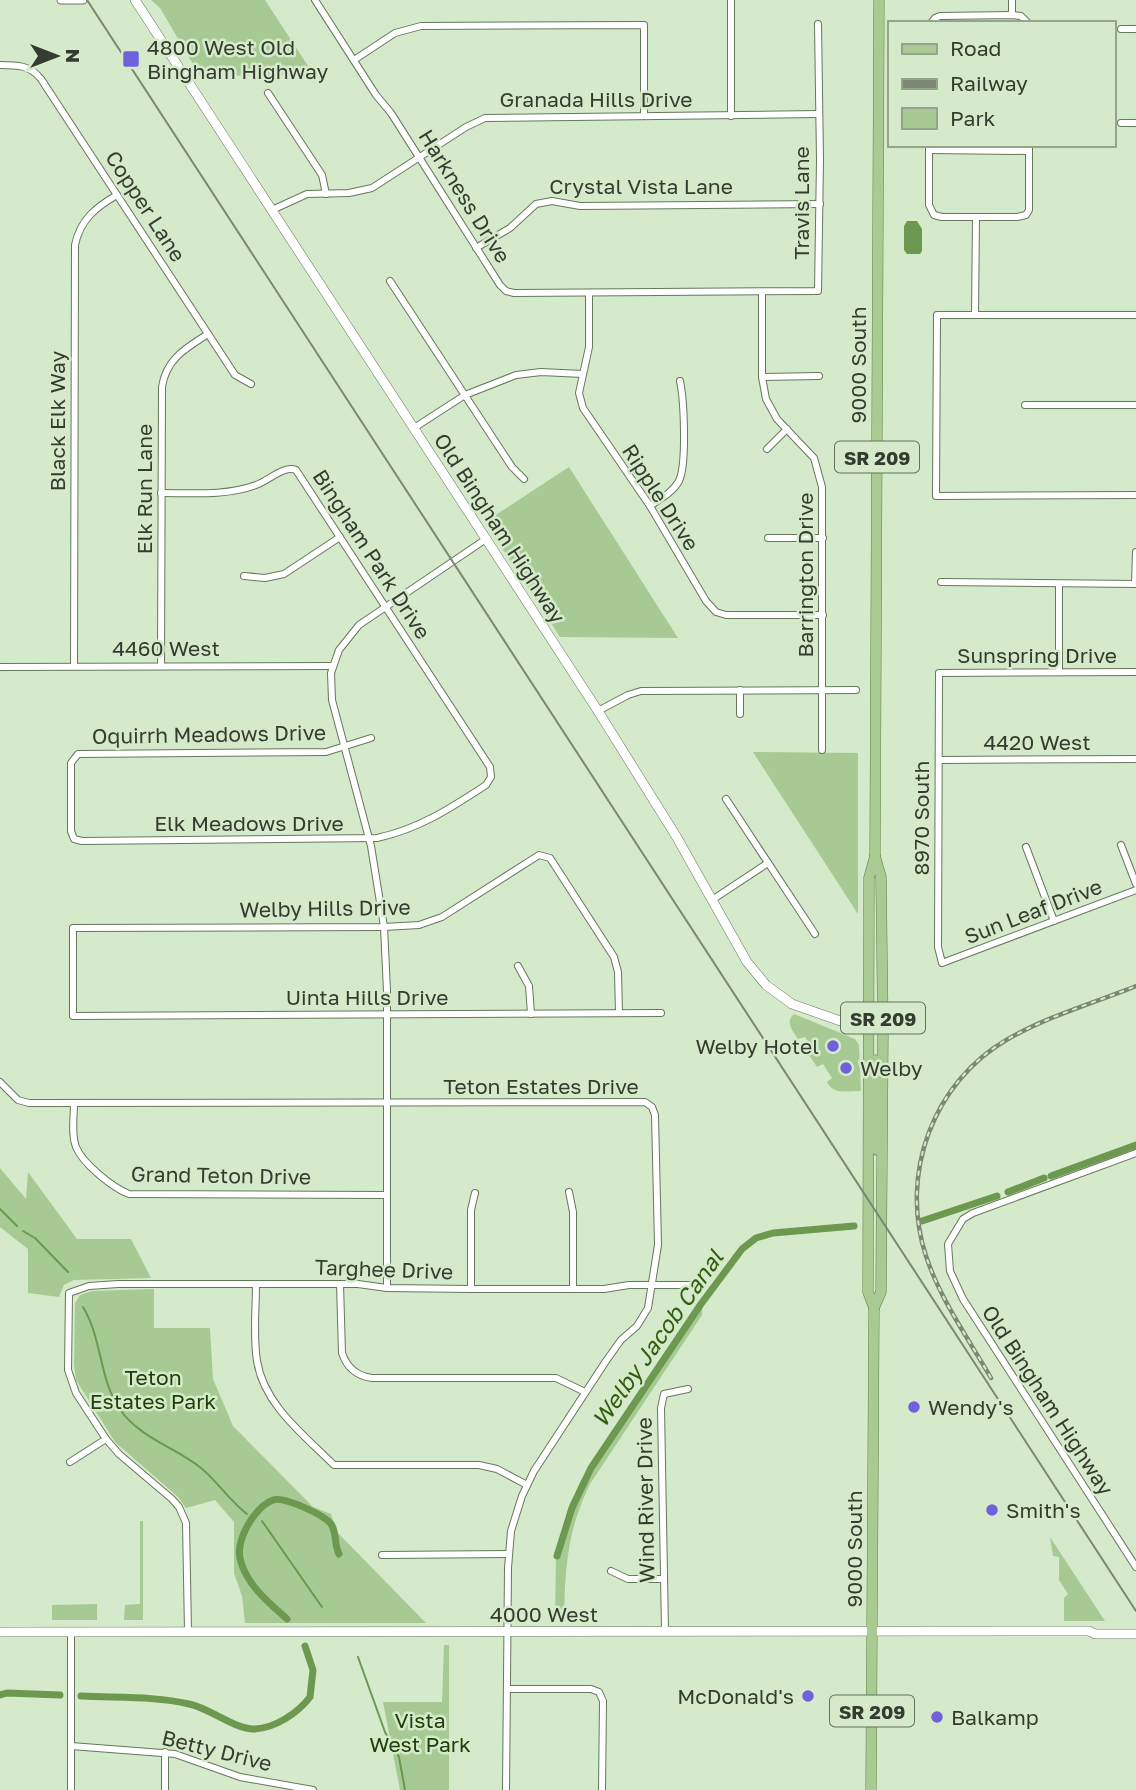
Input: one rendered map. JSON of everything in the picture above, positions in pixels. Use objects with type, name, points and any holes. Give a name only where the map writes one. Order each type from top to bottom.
[{"type":"main road","name":"Old Bingham Highway","points":[[135,0],[598,711],[666,820],[747,962],[774,992],[803,1009],[869,1031]]},
{"type":"main road","name":"9000 South","points":[[871,1790],[874,1308],[868,1292],[869,878],[875,856],[878,0]]},
{"type":"main road","name":"9000 South","points":[[874,1308],[881,1292],[883,1181],[881,877],[875,856]]},
{"type":"main road","points":[[869,1031],[875,1037],[876,1140],[883,1181]]},
{"type":"main road","name":"4000 West","points":[[0,1632],[873,1632],[1089,1631],[1095,1628],[1136,1628]]},
{"type":"main road","name":"4000 West","points":[[1089,1631],[1095,1634],[1136,1634]]},
{"type":"street","points":[[61,0],[83,0]]},
{"type":"street","name":"Harkness Drive","points":[[315,0],[419,157],[475,248],[506,291],[818,291]]},
{"type":"street","points":[[731,0],[731,116]]},
{"type":"street","points":[[1012,0],[1012,16]]},
{"type":"street","points":[[932,21],[940,16],[1012,16],[1026,20]]},
{"type":"street","name":"Travis Lane","points":[[818,24],[818,291]]},
{"type":"street","points":[[354,60],[395,33],[421,26],[644,25],[644,116]]},
{"type":"street","points":[[1121,29],[1136,29]]},
{"type":"street","name":"Copper Lane","points":[[0,65],[25,67],[39,76],[235,375],[251,384]]},
{"type":"street","points":[[268,93],[322,175],[326,194]]},
{"type":"street","name":"Granada Hills Drive","points":[[272,210],[307,194],[361,192],[372,188],[466,127],[485,118],[818,114]]},
{"type":"street","points":[[1121,123],[1136,123]]},
{"type":"street","points":[[929,148],[1028,148],[1029,207],[1026,215],[942,217],[934,215],[929,208],[929,148]]},
{"type":"street","name":"Black Elk Way","points":[[74,666],[75,245],[90,214],[117,195]]},
{"type":"street","name":"Crystal Vista Lane","points":[[475,248],[510,228],[536,204],[552,201],[580,206],[820,204]]},
{"type":"street","points":[[975,315],[976,217]]},
{"type":"street","points":[[390,281],[512,467],[524,479]]},
{"type":"street","name":"Ripple Drive","points":[[589,293],[589,346],[579,393],[583,408],[650,506],[706,601],[716,612],[726,615],[823,615]]},
{"type":"street","name":"Barrington Drive","points":[[762,293],[763,387],[771,410],[809,451],[817,465],[822,487],[822,750]]},
{"type":"street","points":[[1136,315],[937,315],[936,496],[1136,495]]},
{"type":"street","name":"Elk Run Lane","points":[[160,666],[163,380],[176,356],[208,334]]},
{"type":"street","points":[[414,428],[465,395],[523,373],[583,374]]},
{"type":"street","points":[[762,377],[819,376]]},
{"type":"street","points":[[650,506],[671,492],[681,474],[683,396],[680,381]]},
{"type":"street","points":[[1025,405],[1136,405]]},
{"type":"street","points":[[767,449],[787,429]]},
{"type":"street","name":"Bingham Park Drive","points":[[161,493],[236,491],[260,484],[292,468],[300,474],[490,767],[491,777]]},
{"type":"street","points":[[244,576],[265,578],[284,574],[340,537]]},
{"type":"street","points":[[768,538],[823,538]]},
{"type":"street","points":[[387,1288],[387,1015],[384,927],[369,839],[331,693],[332,666],[353,630],[486,539]]},
{"type":"street","points":[[941,582],[1135,584],[1136,552]]},
{"type":"street","points":[[1059,584],[1059,673]]},
{"type":"street","name":"4460 West","points":[[0,667],[332,666]]},
{"type":"street","name":"Sunspring Drive","points":[[939,673],[1136,672]]},
{"type":"street","name":"8970 South","points":[[939,673],[938,947],[942,962]]},
{"type":"street","points":[[740,690],[740,714]]},
{"type":"street","points":[[598,711],[641,691],[856,690]]},
{"type":"street","name":"Oquirrh Meadows Drive","points":[[75,756],[82,753],[326,752],[371,738]]},
{"type":"street","name":"Elk Meadows Drive","points":[[75,756],[70,765],[71,831],[74,839],[78,841],[369,839],[397,833],[427,822],[486,785],[491,777]]},
{"type":"street","name":"4420 West","points":[[939,760],[1136,759]]},
{"type":"street","points":[[726,799],[815,934]]},
{"type":"street","points":[[1121,845],[1136,884]]},
{"type":"street","points":[[1026,847],[1054,921]]},
{"type":"street","name":"Welby Hills Drive","points":[[73,1016],[73,928],[419,925],[442,917],[539,855],[550,858],[614,957],[618,972],[619,1013]]},
{"type":"street","points":[[712,901],[768,863]]},
{"type":"street","name":"Sun Leaf Drive","points":[[942,962],[1136,890]]},
{"type":"street","points":[[518,965],[529,986],[531,1014]]},
{"type":"street","name":"Uinta Hills Drive","points":[[73,1016],[661,1013]]},
{"type":"street","name":"Teton Estates Drive","points":[[0,1082],[15,1098],[29,1103],[645,1102],[650,1105],[655,1115],[658,1239],[649,1305],[637,1326],[618,1344],[585,1392],[527,1485],[514,1519],[508,1555],[506,1790]]},
{"type":"street","name":"Grand Teton Drive","points":[[74,1103],[74,1135],[81,1156],[111,1185],[129,1194],[387,1195]]},
{"type":"street","name":"Old Bingham Highway","points":[[1136,1153],[969,1214],[948,1244],[950,1271],[963,1299],[1136,1567]]},
{"type":"street","points":[[569,1192],[573,1212],[573,1289]]},
{"type":"street","points":[[471,1289],[471,1210],[475,1193]]},
{"type":"street","points":[[256,1284],[256,1350],[262,1380],[280,1410],[334,1465],[479,1465],[497,1469],[527,1485]]},
{"type":"street","points":[[340,1284],[342,1353],[344,1360],[355,1373],[372,1378],[556,1378],[585,1392]]},
{"type":"street","name":"Targhee Drive","points":[[106,1439],[76,1393],[68,1370],[69,1293],[89,1286],[340,1284],[387,1288],[573,1289],[699,1285]]},
{"type":"street","name":"Wind River Drive","points":[[665,1631],[661,1408],[664,1394],[688,1389]]},
{"type":"street","points":[[70,1462],[106,1439],[119,1454],[172,1499],[182,1513],[187,1535],[188,1631]]},
{"type":"street","points":[[382,1555],[508,1555]]},
{"type":"street","points":[[611,1572],[628,1579],[664,1579]]},
{"type":"street","points":[[71,1632],[71,1790]]},
{"type":"street","points":[[507,1689],[591,1689],[599,1692],[603,1701],[602,1790]]},
{"type":"street","name":"Betty Drive","points":[[71,1746],[165,1752],[184,1756],[240,1777],[313,1790]]},
{"type":"street","points":[[165,1752],[165,1790]]},
{"type":"green space","points":[[151,0],[265,0],[314,75],[200,76],[160,8]]},
{"type":"green space","points":[[569,467],[678,638],[560,637],[485,522]]},
{"type":"green space","points":[[753,752],[858,753],[858,914]]},
{"type":"green space","points":[[794,1014],[855,1039],[859,1045],[861,1091],[841,1091],[830,1086],[827,1082],[832,1078],[823,1064],[817,1067],[809,1055],[814,1050],[805,1037],[798,1039],[792,1029],[790,1020]]},
{"type":"green space","points":[[0,1168],[26,1199],[28,1172],[77,1239],[131,1239],[151,1278],[74,1280],[64,1285],[59,1297],[28,1293],[28,1249],[0,1227]]},
{"type":"green space","name":"Teton Estates Park","points":[[154,1289],[154,1328],[210,1328],[213,1379],[233,1426],[313,1507],[331,1514],[337,1532],[426,1623],[245,1623],[242,1596],[234,1573],[234,1522],[215,1500],[186,1508],[178,1497],[115,1442],[76,1380],[75,1303],[80,1295],[92,1291]]},
{"type":"green space","points":[[702,1299],[702,1315],[590,1484],[582,1501],[569,1550],[564,1620],[555,1620],[556,1553],[569,1506],[581,1480]]},
{"type":"green space","points":[[140,1521],[143,1521],[143,1620],[124,1620],[125,1605],[140,1604]]},
{"type":"green space","points":[[1050,1537],[1105,1621],[1064,1621],[1064,1598],[1068,1594],[1059,1580],[1059,1557],[1053,1556]]},
{"type":"green space","points":[[97,1604],[97,1620],[52,1620],[52,1605]]},
{"type":"green space","name":"Vista West Park","points":[[444,1645],[449,1645],[449,1790],[400,1790],[383,1702],[442,1702]]},
{"type":"shaded area","points":[[907,221],[917,221],[922,229],[920,254],[907,254],[904,250],[904,226]]},
{"type":"waterway","name":"Welby Jacob Canal","points":[[1051,1176],[1136,1145]]},
{"type":"waterway","name":"Welby Jacob Canal","points":[[1008,1192],[1044,1178]]},
{"type":"waterway","name":"Welby Jacob Canal","points":[[922,1221],[997,1196]]},
{"type":"waterway","points":[[0,1209],[17,1226]]},
{"type":"waterway","name":"Welby Jacob Canal","points":[[557,1556],[572,1508],[591,1468],[701,1304],[742,1249],[756,1238],[773,1233],[854,1226]]},
{"type":"waterway","points":[[23,1231],[35,1238],[68,1272]]},
{"type":"waterway","points":[[83,1307],[94,1332],[112,1396],[119,1408],[147,1435],[201,1468],[247,1514]]},
{"type":"waterway","name":"Welby Jacob Canal","points":[[287,1619],[266,1600],[244,1571],[240,1545],[253,1517],[273,1500],[304,1507],[331,1524],[339,1554]]},
{"type":"waterway","points":[[262,1521],[322,1607]]},
{"type":"waterway","name":"Welby Jacob Canal","points":[[81,1696],[176,1701],[197,1706],[239,1726],[263,1728],[286,1719],[310,1697],[313,1670],[305,1646]]},
{"type":"waterway","points":[[358,1657],[385,1732],[399,1757],[405,1790]]},
{"type":"waterway","name":"Welby Jacob Canal","points":[[0,1695],[60,1695]]},
{"type":"tram line","points":[[87,0],[1136,1611]]},
{"type":"railway","points":[[991,1378],[947,1303],[926,1256],[919,1225],[917,1194],[920,1163],[929,1133],[942,1105],[960,1080],[982,1057],[1008,1039],[1039,1023],[1136,986]]},
{"type":"place","name":"4800 West Old Bingham Highway","points":[[131,59]]},
{"type":"place","name":"Welby Hotel","points":[[833,1046]]},
{"type":"place","name":"Welby","points":[[846,1068]]},
{"type":"place","name":"Wendy's","points":[[914,1407]]},
{"type":"place","name":"Smith's","points":[[992,1510]]},
{"type":"place","name":"McDonald's","points":[[808,1696]]},
{"type":"place","name":"Balkamp","points":[[937,1717]]}]
